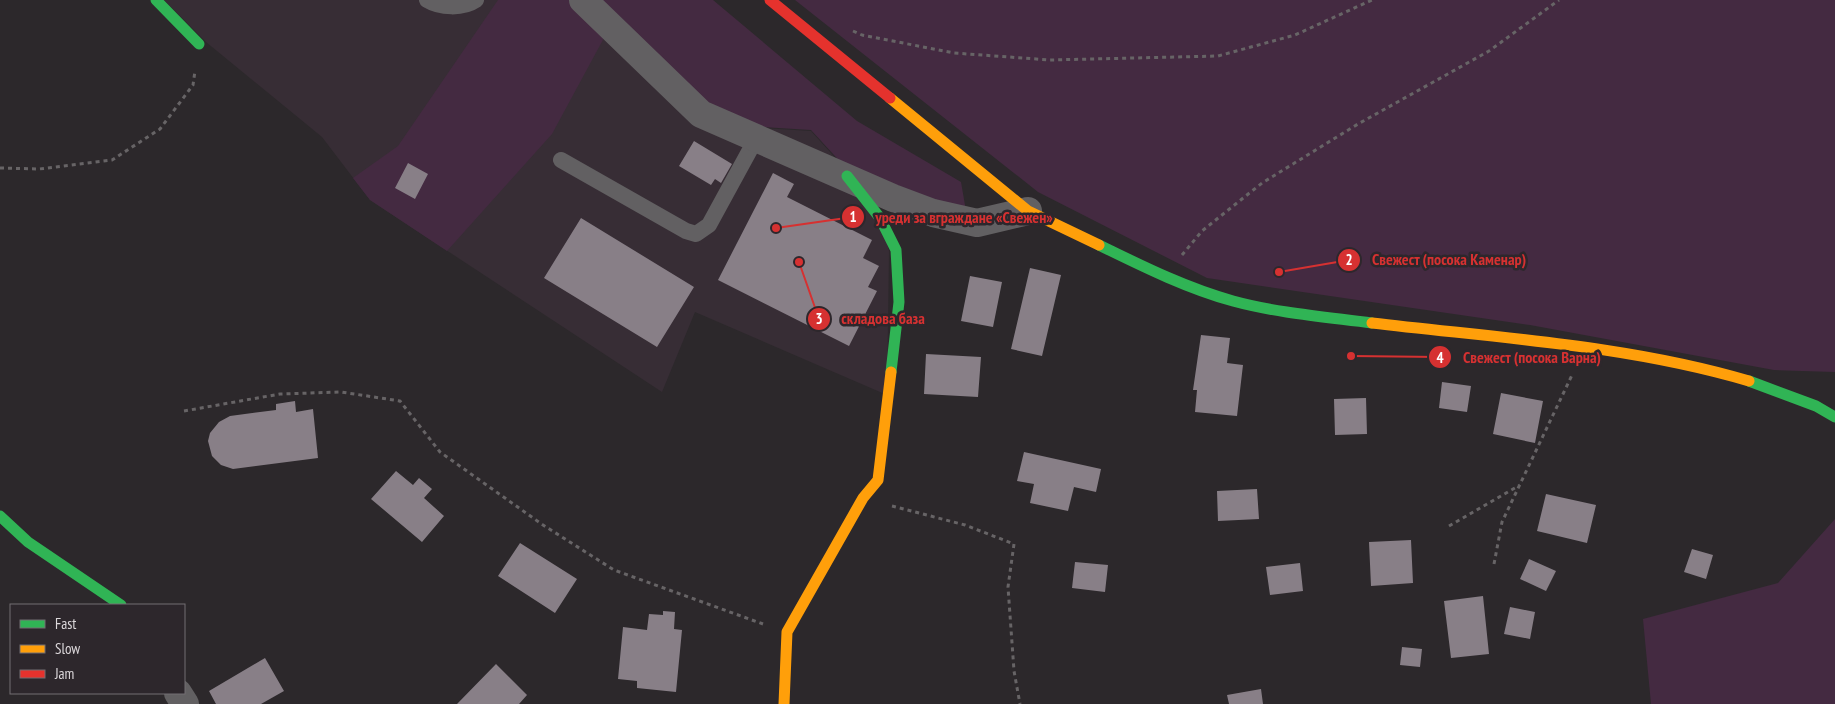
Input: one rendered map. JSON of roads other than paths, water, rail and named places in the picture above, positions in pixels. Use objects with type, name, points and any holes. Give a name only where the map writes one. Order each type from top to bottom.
[{"type":"street","points":[[156,0],[199,44]]},
{"type":"street","points":[[583,0],[701,114],[847,176],[893,198],[932,213],[978,223],[1028,210]]},
{"type":"street","points":[[770,0],[1028,210],[1164,277],[1233,300],[1323,317],[1584,348],[1697,366],[1764,386],[1816,406],[1835,417]]},
{"type":"street","points":[[784,704],[787,632],[863,498],[878,480],[899,302],[896,250],[880,218],[847,176]]},
{"type":"street","points":[[0,516],[28,542],[120,604]]},
{"type":"lane","points":[[427,0],[435,5],[451,7],[476,0]]},
{"type":"lane","points":[[561,160],[686,231],[696,234],[709,225],[757,137]]},
{"type":"place","name":"уреди за вграждане «Свежен»","points":[[776,228]]},
{"type":"place","name":"складова база","points":[[799,262]]},
{"type":"place","name":"Свежест (посока Каменар)","points":[[1279,272]]},
{"type":"place","name":"Свежест (посока Варна)","points":[[1351,356]]}]
